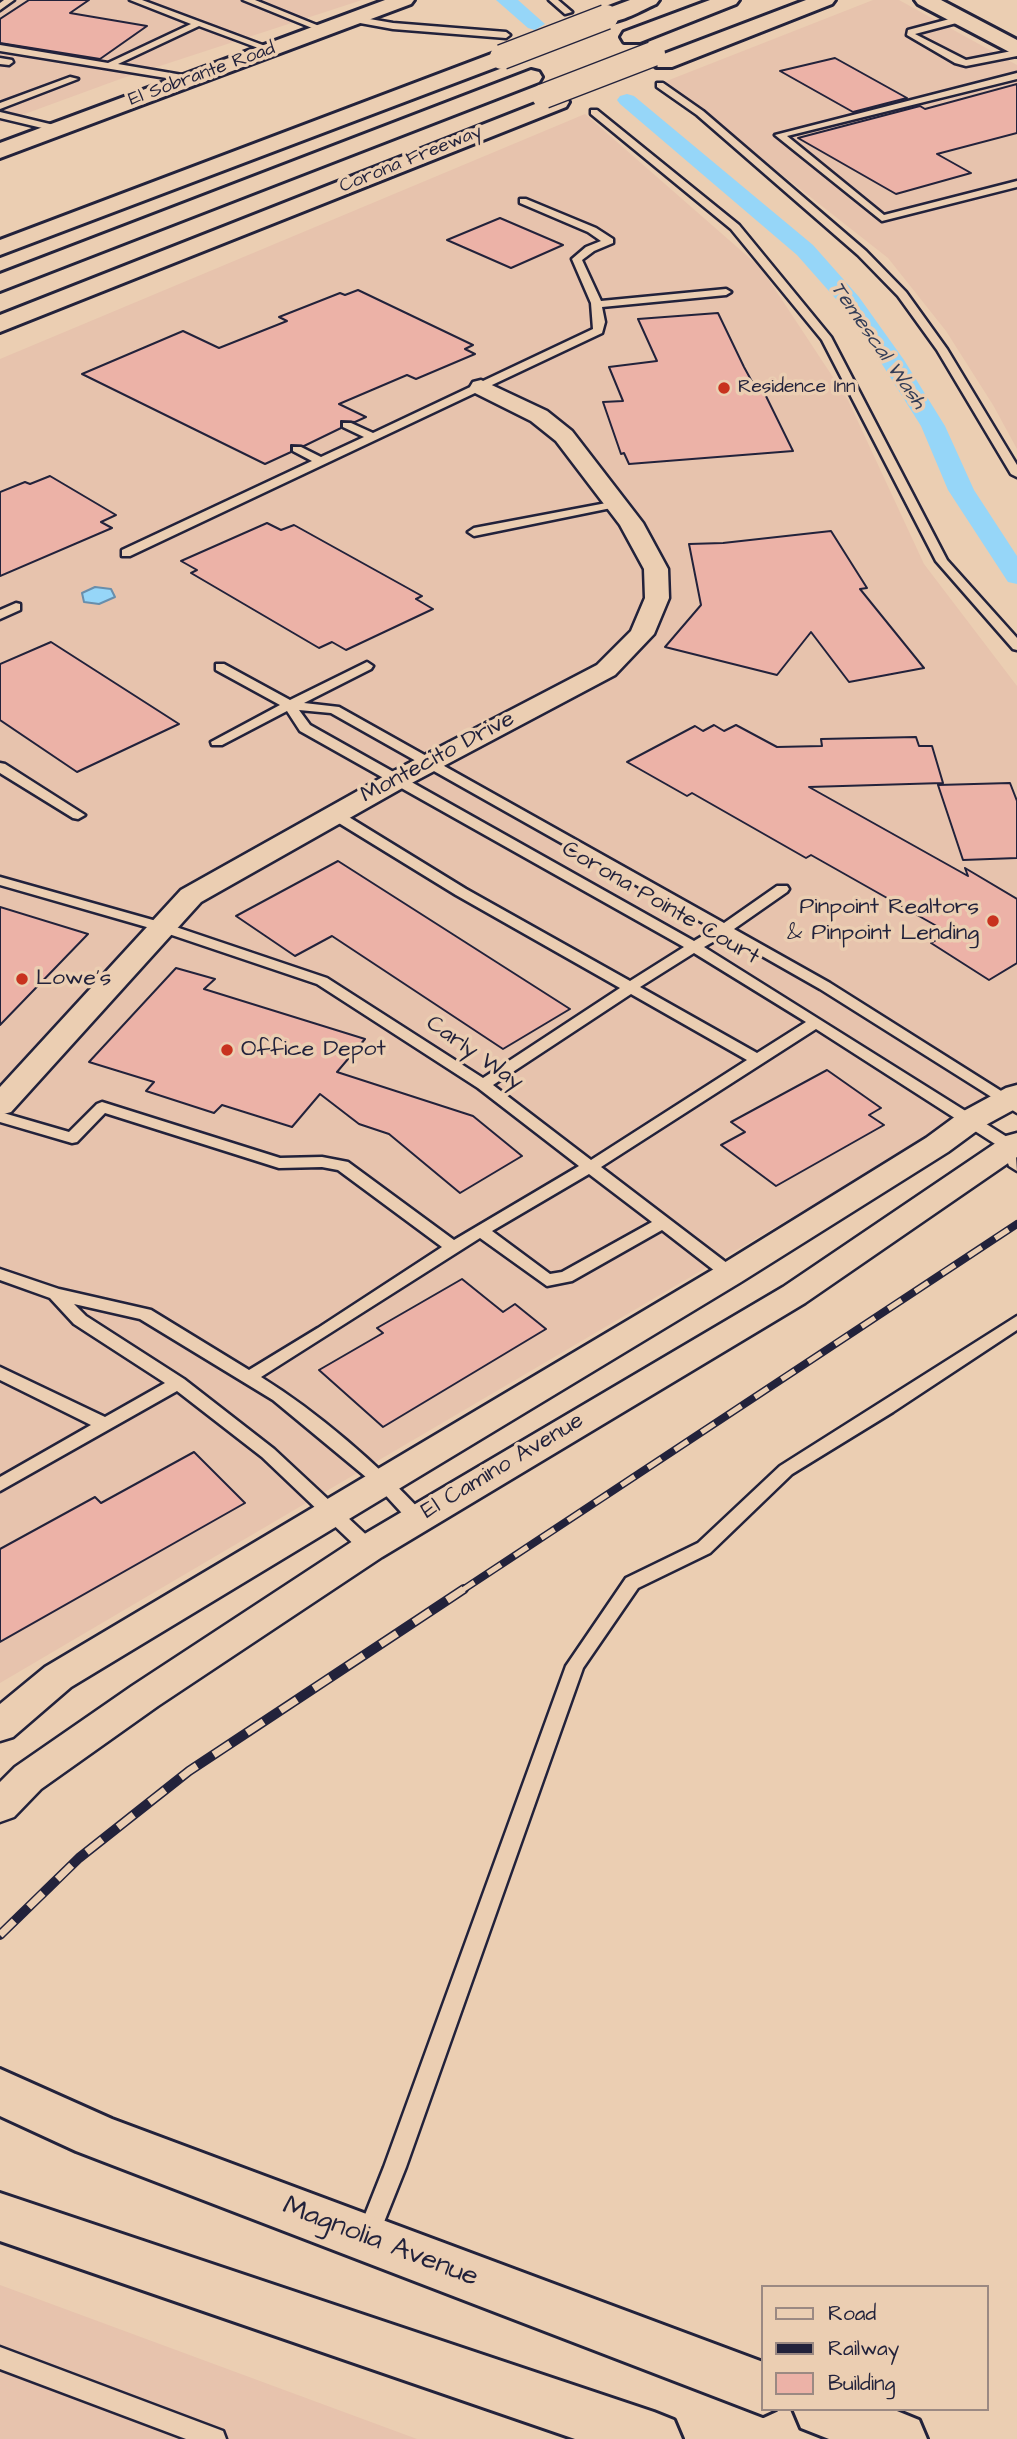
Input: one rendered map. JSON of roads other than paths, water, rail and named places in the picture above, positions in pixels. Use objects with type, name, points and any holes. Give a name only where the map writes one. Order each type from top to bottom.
[{"type":"main road","name":"Corona Freeway","points":[[636,41],[649,0]]},
{"type":"main road","points":[[636,41],[695,0]]},
{"type":"main road","points":[[0,272],[532,73],[636,41],[791,0]]},
{"type":"main road","name":"Corona Freeway","points":[[0,248],[636,41],[825,0]]},
{"type":"main road","points":[[925,0],[1017,28]]},
{"type":"main road","name":"El Sobrante Road","points":[[0,151],[325,30],[388,3]]},
{"type":"main road","points":[[607,47],[636,41],[737,3]]},
{"type":"main road","points":[[962,10],[1017,51]]},
{"type":"main road","name":"Corona Freeway","points":[[0,324],[532,73]]},
{"type":"main road","points":[[0,284],[532,73]]},
{"type":"main road","points":[[0,295],[532,73]]},
{"type":"main road","points":[[0,306],[532,73]]},
{"type":"main road","name":"Magnolia Avenue","points":[[0,2092],[94,2135],[762,2388]]},
{"type":"main road","points":[[0,2217],[654,2439]]},
{"type":"main road","points":[[826,2411],[899,2439]]},
{"type":"street","name":"Montecito Drive","points":[[0,1105],[191,897],[429,762],[606,670],[642,634],[657,598],[656,569],[617,504],[564,436],[539,416],[481,387]]},
{"type":"street","points":[[0,1726],[58,1677],[730,1274],[925,1152],[971,1120],[1013,1101]]},
{"type":"street","name":"El Camino Avenue","points":[[0,1806],[28,1778],[145,1696],[417,1517],[794,1295],[1015,1152]]},
{"type":"lane","points":[[0,7],[10,0]]},
{"type":"lane","points":[[134,0],[272,50]]},
{"type":"lane","points":[[247,0],[325,30]]},
{"type":"lane","points":[[553,0],[568,12]]},
{"type":"lane","points":[[962,10],[911,32],[911,35],[966,63],[1017,51]]},
{"type":"lane","points":[[352,19],[393,26],[532,73]]},
{"type":"lane","points":[[109,66],[199,23]]},
{"type":"lane","points":[[0,48],[191,79]]},
{"type":"lane","points":[[1017,76],[780,135],[882,218],[1017,184]]},
{"type":"lane","points":[[0,106],[73,79]]},
{"type":"lane","points":[[660,85],[700,113],[852,245],[902,294],[942,349],[1017,474]]},
{"type":"lane","points":[[594,112],[735,227],[827,339],[942,561],[1017,646]]},
{"type":"lane","points":[[0,115],[59,129]]},
{"type":"lane","points":[[126,553],[598,331],[601,320],[597,304],[576,259],[590,248],[609,241],[592,230],[523,201]]},
{"type":"lane","points":[[597,304],[726,292]]},
{"type":"lane","points":[[347,425],[373,438]]},
{"type":"lane","points":[[297,449],[321,462]]},
{"type":"lane","points":[[474,532],[617,504]]},
{"type":"lane","points":[[0,615],[16,607]]},
{"type":"lane","points":[[217,742],[367,666]]},
{"type":"lane","points":[[220,667],[289,705]]},
{"type":"lane","name":"Corona Pointe Court","points":[[289,705],[334,710],[825,986],[1013,1101]]},
{"type":"lane","name":"Corona Pointe Court","points":[[289,705],[305,728],[695,948],[971,1120],[1015,1152]]},
{"type":"lane","points":[[0,767],[78,815]]},
{"type":"lane","points":[[334,814],[461,892],[759,1060]]},
{"type":"lane","name":"Carly Way","points":[[0,881],[162,927],[322,981],[483,1084],[730,1274]]},
{"type":"lane","points":[[483,1084],[628,988],[725,929],[782,888]]},
{"type":"lane","points":[[251,1377],[479,1230],[590,1167],[816,1022]]},
{"type":"lane","points":[[0,1117],[72,1138],[102,1107],[279,1163],[322,1162],[343,1166],[453,1247]]},
{"type":"lane","points":[[479,1230],[547,1280],[566,1277],[662,1223]]},
{"type":"lane","points":[[0,1274],[56,1294],[145,1314],[279,1396],[384,1483],[417,1517]]},
{"type":"lane","points":[[56,1294],[80,1320],[136,1359],[178,1383],[268,1453],[369,1548]]},
{"type":"lane","points":[[367,2238],[396,2167],[575,1666],[632,1583],[704,1548],[786,1470],[887,1408],[1017,1322]]},
{"type":"lane","points":[[0,1373],[106,1425]]},
{"type":"lane","points":[[0,1485],[178,1383]]},
{"type":"lane","points":[[0,2357],[215,2439]]},
{"type":"water","points":[[95,587],[111,589],[115,597],[99,604],[84,602],[82,593]]},
{"type":"waterway","name":"Temescal Wash","points":[[506,0],[535,24]]},
{"type":"waterway","name":"Temescal Wash","points":[[627,100],[805,250],[851,302],[892,360],[933,426],[961,490],[1017,576]]},
{"type":"railway","points":[[461,1591],[1017,1224]]},
{"type":"railway","points":[[0,1935],[79,1858],[189,1771],[464,1589]]},
{"type":"place","name":"Residence Inn","points":[[724,388]]},
{"type":"place","name":"Pinpoint Realtors & Pinpoint Lending","points":[[993,921]]},
{"type":"place","name":"Lowe's","points":[[22,979]]},
{"type":"place","name":"Office Depot","points":[[227,1050]]}]
